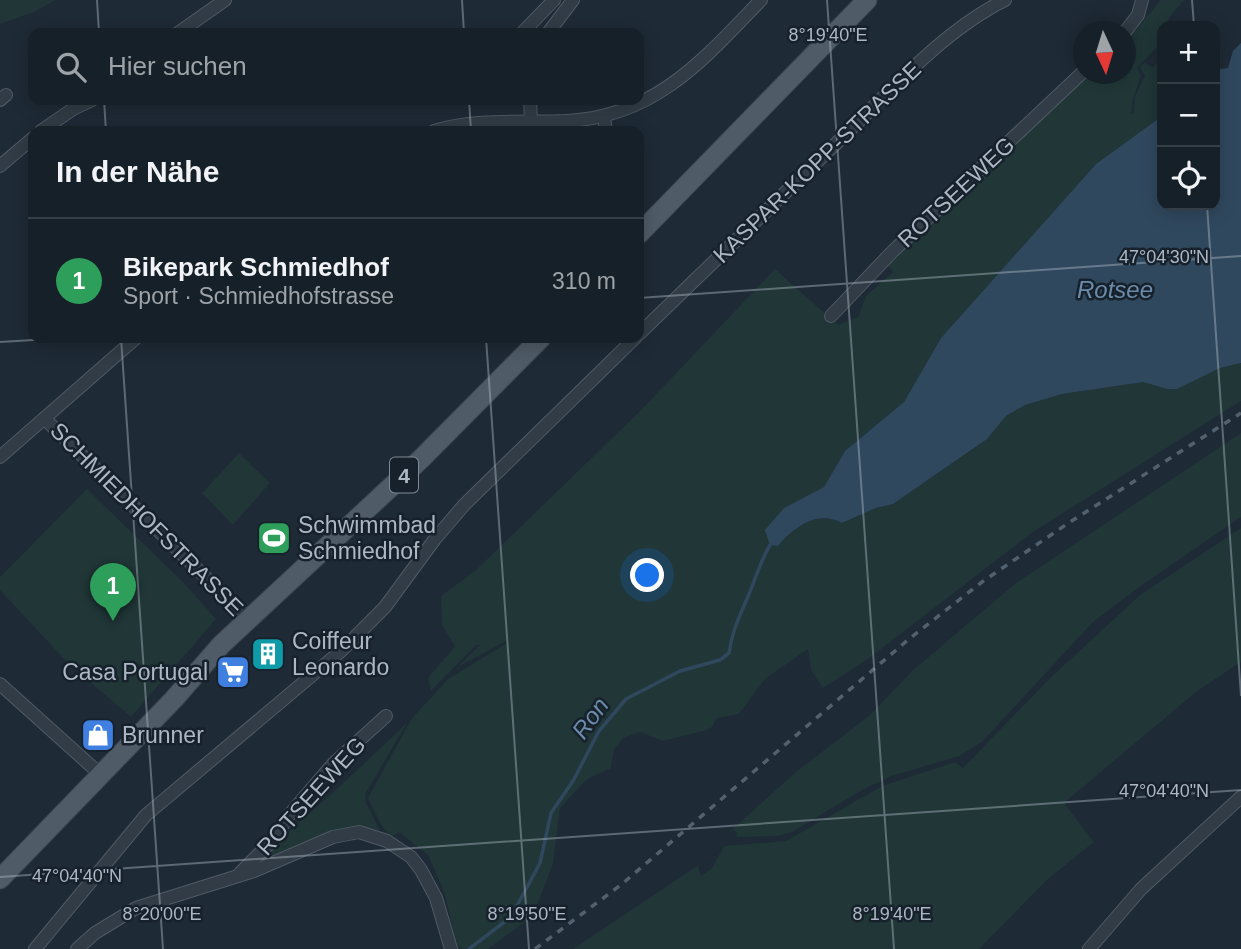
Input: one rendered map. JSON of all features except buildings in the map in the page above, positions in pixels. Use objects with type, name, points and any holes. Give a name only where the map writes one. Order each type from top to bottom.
[{"type":"main road","points":[[644,229],[867,0]]},
{"type":"main road","name":"4","points":[[0,879],[174,699],[222,645],[421,459],[536,343]]},
{"type":"street","points":[[185,28],[225,0]]},
{"type":"street","points":[[527,28],[554,0]]},
{"type":"street","points":[[644,102],[674,83],[761,0]]},
{"type":"street","name":"KASPAR-KOPP-STRASSE","points":[[644,329],[895,86],[958,29],[983,11],[1005,0]]},
{"type":"street","points":[[1133,21],[1142,0]]},
{"type":"street","points":[[551,28],[568,1]]},
{"type":"street","name":"ROTSEEWEG","points":[[831,316],[893,251],[1073,80]]},
{"type":"street","points":[[48,126],[81,105]]},
{"type":"street","points":[[530,105],[531,121]]},
{"type":"street","points":[[456,126],[470,123],[570,121],[604,117],[637,105]]},
{"type":"street","points":[[604,117],[605,126]]},
{"type":"street","points":[[0,166],[28,142]]},
{"type":"street","points":[[0,457],[130,343]]},
{"type":"street","points":[[35,949],[146,815],[341,651],[385,607],[435,539],[464,505],[630,343]]},
{"type":"street","name":"SCHMIEDHOFSTRASSE","points":[[45,419],[249,620]]},
{"type":"street","points":[[0,684],[100,774]]},
{"type":"street","name":"ROTSEEWEG","points":[[237,876],[273,840],[290,814],[333,764],[386,716]]},
{"type":"street","points":[[1088,949],[1142,889],[1241,797]]},
{"type":"street","name":"ROTSEEWEG","points":[[77,949],[113,921],[136,908],[254,871],[333,837],[359,832],[371,834],[399,847],[421,870],[436,898],[451,949]]},
{"type":"green space","points":[[0,0],[56,0],[34,12],[0,24]]},
{"type":"green space","points":[[1161,0],[1184,0],[1168,21],[1157,21],[1157,47],[1137,68],[1141,75],[1133,99],[1131,114],[1134,113],[1135,96],[1145,76],[1140,68],[1144,62],[1153,68],[1157,63],[1157,120],[1096,164],[941,338],[904,402],[845,451],[824,487],[784,508],[778,546],[799,527],[816,519],[834,519],[843,523],[876,508],[893,504],[987,439],[1006,416],[1025,405],[1062,394],[1143,382],[1177,389],[1220,368],[1241,363],[1241,401],[1033,532],[868,659],[823,688],[811,670],[808,649],[765,679],[739,714],[717,718],[707,730],[663,741],[640,732],[623,738],[614,750],[611,768],[586,780],[560,808],[553,864],[533,916],[488,949],[463,949],[456,945],[445,894],[428,855],[399,832],[393,836],[383,828],[368,798],[412,718],[448,679],[507,643],[506,641],[458,667],[480,645],[476,645],[431,691],[428,678],[455,646],[442,625],[441,596],[476,570],[640,411],[775,269],[838,325],[858,317],[866,296],[893,272],[886,263],[1078,84],[1136,84],[1136,30]]},
{"type":"green space","points":[[1241,433],[1241,517],[1093,622],[982,742],[959,756],[892,776],[864,789],[792,832],[778,836],[736,837],[734,830],[727,834],[797,771],[870,715],[913,670],[1016,583]]},
{"type":"green space","points":[[239,453],[270,483],[233,525],[202,493]]},
{"type":"green space","points":[[87,489],[184,583],[216,619],[131,717],[66,661],[0,590],[0,577]]},
{"type":"green space","points":[[1241,528],[1241,662],[1196,692],[1064,803],[1094,842],[1048,879],[979,949],[573,949],[698,866],[701,876],[712,868],[724,846],[786,841],[882,786],[955,762],[963,768],[1050,678],[1140,595]]},
{"type":"green space","points":[[407,723],[365,794],[366,803],[380,831],[365,828],[256,867],[268,850]]},
{"type":"water","name":"Rotsee","points":[[1241,43],[1241,363],[1220,368],[1177,389],[1143,382],[1062,394],[1025,405],[1006,416],[987,439],[893,504],[876,508],[842,523],[824,518],[807,522],[778,546],[770,545],[765,530],[784,508],[824,487],[845,451],[904,402],[941,338],[1096,164],[1157,120],[1157,210],[1220,210],[1220,69],[1228,68],[1233,51]]},
{"type":"waterway","name":"Ron","points":[[469,949],[511,917],[540,863],[551,813],[573,781],[599,731],[626,699],[680,671],[720,660],[729,653],[738,620],[770,545]]},
{"type":"railway","points":[[535,949],[622,884],[909,639],[982,582],[1067,524],[1241,413]]},
{"type":"place","name":"Schwimmbad Schmiedhof","points":[[274,538]]},
{"type":"place","name":"Bikepark Schmiedhof","points":[[113,621]]},
{"type":"place","name":"Coiffeur Leonardo","points":[[268,654]]},
{"type":"place","name":"Casa Portugal","points":[[233,672]]},
{"type":"place","name":"Brunner","points":[[98,735]]}]
